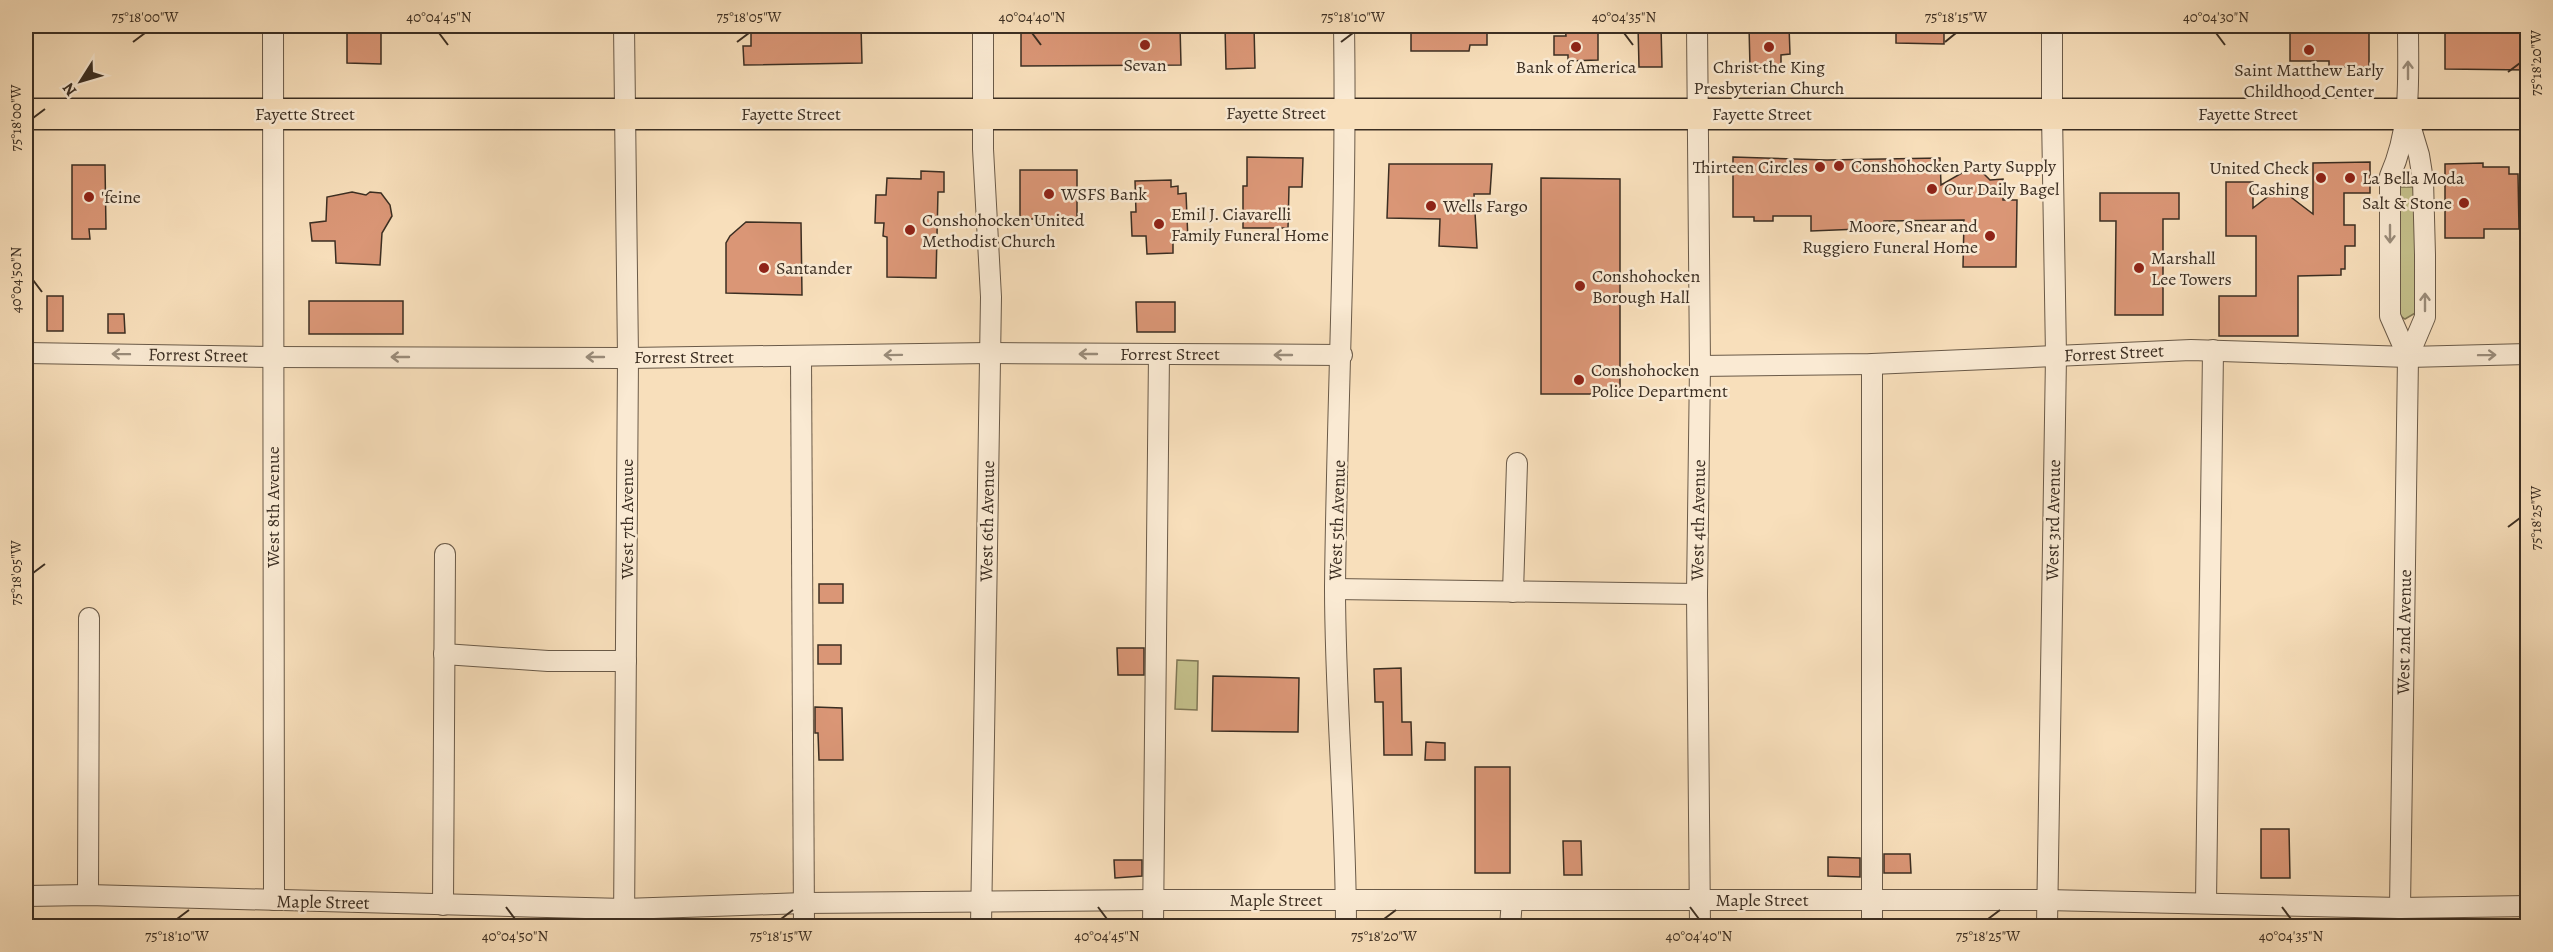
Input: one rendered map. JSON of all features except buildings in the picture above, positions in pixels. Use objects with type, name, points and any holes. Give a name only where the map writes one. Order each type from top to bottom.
[{"type":"main road","name":"Fayette Street","points":[[26,114],[625,112],[984,115],[2528,114]]},
{"type":"street","name":"West 8th Avenue","points":[[273,26],[274,900]]},
{"type":"street","name":"West 7th Avenue","points":[[624,26],[628,358],[624,918]]},
{"type":"street","name":"West 6th Avenue","points":[[981,927],[991,297],[983,149],[983,26]]},
{"type":"street","name":"West 5th Avenue","points":[[1344,26],[1342,355],[1335,589],[1347,927]]},
{"type":"street","name":"West 4th Avenue","points":[[1697,26],[1700,366],[1697,594],[1700,927]]},
{"type":"street","name":"West 3rd Avenue","points":[[2047,927],[2056,356],[2052,26]]},
{"type":"street","points":[[2408,26],[2408,115]]},
{"type":"street","name":"West 2nd Avenue","points":[[2408,115],[2399,155],[2390,176],[2390,316],[2408,357]]},
{"type":"street","name":"West 2nd Avenue","points":[[2400,908],[2408,357],[2425,317],[2423,180],[2408,115]]},
{"type":"street","points":[[2206,903],[2213,350]]},
{"type":"street","name":"Forrest Street","points":[[1700,366],[1872,364],[2213,350],[2408,357],[2528,354]]},
{"type":"street","name":"Forrest Street","points":[[26,353],[273,357],[628,358],[990,353],[1342,355]]},
{"type":"street","points":[[1153,927],[1159,354]]},
{"type":"street","points":[[801,356],[804,927]]},
{"type":"street","points":[[1872,364],[1872,927]]},
{"type":"street","points":[[1513,592],[1517,463]]},
{"type":"street","points":[[443,905],[444,554]]},
{"type":"street","points":[[1335,589],[1697,594]]},
{"type":"street","points":[[88,895],[89,618]]},
{"type":"street","points":[[444,654],[548,661],[626,661]]},
{"type":"street","name":"Maple Street","points":[[26,896],[88,895],[443,905],[624,918],[804,903],[980,901],[2046,900],[2400,908],[2528,906]]},
{"type":"street","points":[[1510,927],[1512,900]]},
{"type":"shaded area","points":[[2394,187],[2417,187],[2417,312],[2405,319],[2396,313]]},
{"type":"shaded area","points":[[1177,660],[1198,661],[1197,710],[1175,709]]},
{"type":"place","name":"Sevan","points":[[1145,45]]},
{"type":"place","name":"Bank of America","points":[[1576,47]]},
{"type":"place","name":"Christ the King Presbyterian Church","points":[[1769,47]]},
{"type":"place","name":"Saint Matthew Early Childhood Center","points":[[2309,50]]},
{"type":"place","name":"Conshohocken Party Supply","points":[[1839,166]]},
{"type":"place","name":"Thirteen Circles","points":[[1820,167]]},
{"type":"place","name":"United Check Cashing","points":[[2321,178]]},
{"type":"place","name":"La Bella Moda","points":[[2350,178]]},
{"type":"place","name":"Our Daily Bagel","points":[[1932,189]]},
{"type":"place","name":"WSFS Bank","points":[[1049,194]]},
{"type":"place","name":"'feine","points":[[89,197]]},
{"type":"place","name":"Salt & Stone","points":[[2464,203]]},
{"type":"place","name":"Wells Fargo","points":[[1431,206]]},
{"type":"place","name":"Emil J. Ciavarelli Family Funeral Home","points":[[1159,224]]},
{"type":"place","name":"Conshohocken United Methodist Church","points":[[910,230]]},
{"type":"place","name":"Moore, Snear and Ruggiero Funeral Home","points":[[1990,236]]},
{"type":"place","name":"Santander","points":[[764,268]]},
{"type":"place","name":"Marshall Lee Towers","points":[[2139,268]]},
{"type":"place","name":"Conshohocken Borough Hall","points":[[1580,286]]},
{"type":"place","name":"Conshohocken Police Department","points":[[1579,380]]}]
